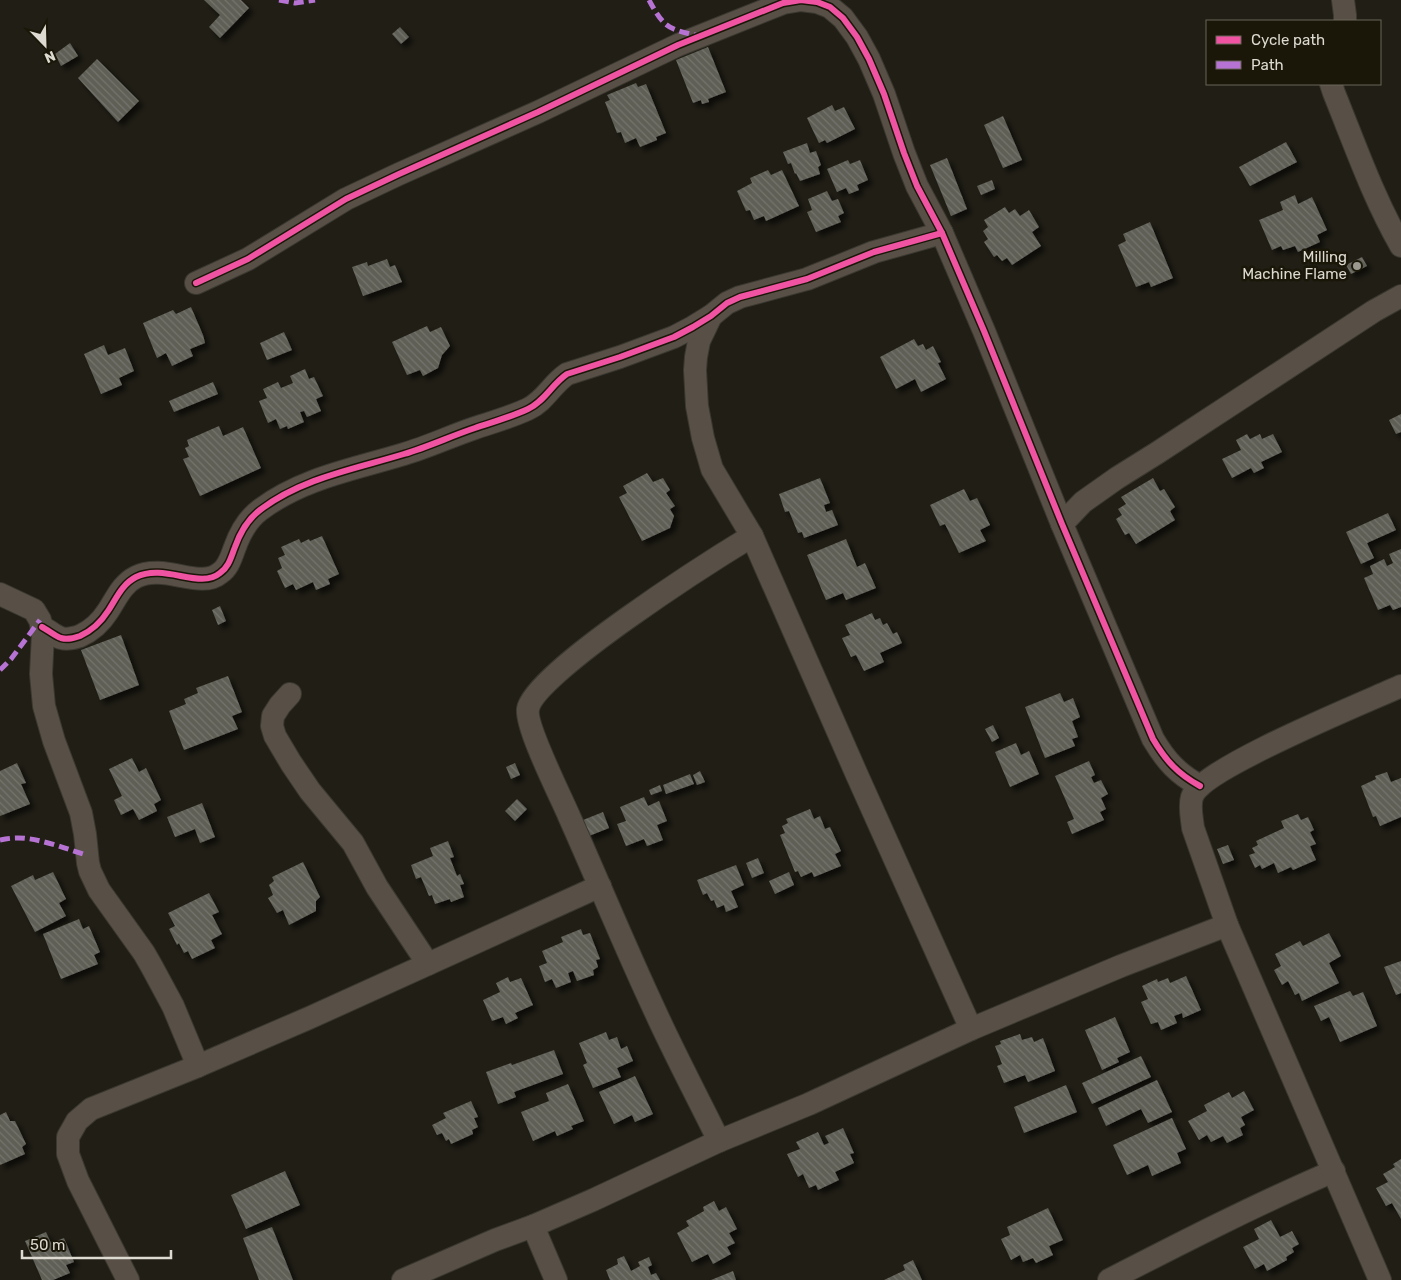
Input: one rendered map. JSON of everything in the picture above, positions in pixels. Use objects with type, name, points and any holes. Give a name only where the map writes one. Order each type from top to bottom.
[{"type":"street","points":[[196,283],[248,259],[346,199],[538,112],[678,45],[783,4],[801,0],[817,2],[830,7],[843,18],[857,37],[869,59],[884,94],[917,186],[942,233],[1062,524],[1154,739],[1161,752],[1178,772],[1200,786]]},
{"type":"street","points":[[1342,0],[1345,20]]},
{"type":"street","points":[[1332,85],[1367,177],[1381,209],[1401,246]]},
{"type":"street","points":[[42,626],[62,638],[72,639],[83,634],[95,627],[107,613],[124,586],[135,577],[150,572],[169,573],[198,579],[213,578],[224,570],[230,562],[236,544],[247,522],[258,511],[274,500],[294,490],[330,475],[404,454],[513,416],[538,404],[567,374],[674,337],[711,316],[727,303],[740,297],[807,279],[874,252],[942,233]]},
{"type":"street","points":[[1062,524],[1083,502],[1117,478],[1374,311],[1401,296]]},
{"type":"street","points":[[711,316],[699,342],[696,357],[696,406],[702,438],[712,469],[752,536],[971,1029]]},
{"type":"street","points":[[719,1142],[655,1012],[529,722],[528,709],[539,689],[576,657],[694,571],[752,536]]},
{"type":"street","points":[[0,594],[34,610],[38,615],[43,634],[41,674],[44,706],[54,741],[81,813],[90,871],[99,890],[152,966],[173,1006],[198,1066]]},
{"type":"street","points":[[1380,1280],[1227,925],[1193,828],[1191,813],[1192,796],[1200,786],[1240,761],[1288,736],[1399,692]]},
{"type":"street","points":[[290,694],[273,716],[272,726],[275,736],[291,764],[310,791],[353,843],[377,887],[428,964]]},
{"type":"street","points":[[128,1280],[78,1181],[68,1154],[68,1137],[77,1121],[91,1109],[198,1066],[309,1018],[600,886]]},
{"type":"street","points":[[404,1280],[477,1247],[533,1226],[658,1171],[971,1029],[1121,966],[1227,925]]},
{"type":"street","points":[[1108,1280],[1283,1193],[1334,1171]]},
{"type":"street","points":[[533,1226],[556,1280]]},
{"type":"building","points":[[204,0],[241,0],[249,8],[220,38],[209,27],[220,15]]},
{"type":"building","points":[[400,27],[409,37],[401,44],[392,34]]},
{"type":"building","points":[[70,43],[78,56],[61,66],[55,54]]},
{"type":"building","points":[[708,47],[726,92],[708,99],[709,102],[702,104],[701,100],[693,103],[676,60]]},
{"type":"building","points":[[97,59],[139,101],[118,122],[78,78]]},
{"type":"building","points":[[636,83],[638,87],[646,84],[666,133],[656,137],[657,140],[640,147],[636,138],[625,143],[621,132],[617,133],[605,102],[610,100],[607,95]]},
{"type":"building","points":[[832,105],[835,111],[844,107],[855,129],[827,143],[825,140],[819,143],[807,118]]},
{"type":"building","points":[[1003,116],[1022,160],[1003,168],[984,125]]},
{"type":"building","points":[[1286,142],[1297,162],[1250,186],[1239,167]]},
{"type":"building","points":[[807,143],[810,153],[816,151],[821,165],[818,167],[820,174],[800,181],[791,163],[788,164],[783,152]]},
{"type":"building","points":[[947,158],[967,209],[951,216],[930,165]]},
{"type":"building","points":[[848,160],[850,164],[860,160],[868,180],[857,185],[859,190],[849,194],[846,188],[837,192],[827,169]]},
{"type":"building","points":[[768,170],[771,175],[782,170],[799,206],[766,221],[764,216],[754,220],[750,210],[746,211],[737,191],[752,183],[750,178]]},
{"type":"building","points":[[992,180],[995,189],[981,195],[977,186]]},
{"type":"building","points":[[827,191],[832,201],[838,199],[844,213],[838,216],[841,222],[816,232],[807,212],[812,210],[808,199]]},
{"type":"building","points":[[1295,195],[1298,204],[1312,197],[1327,230],[1317,235],[1320,242],[1298,252],[1295,246],[1283,250],[1281,246],[1272,250],[1259,220],[1283,210],[1280,202]]},
{"type":"building","points":[[1005,207],[1009,213],[1015,209],[1020,216],[1029,210],[1039,227],[1032,232],[1041,246],[1012,265],[1007,258],[1002,261],[997,255],[994,257],[984,242],[988,239],[983,231],[988,227],[984,220]]},
{"type":"building","points":[[1150,222],[1173,278],[1151,287],[1149,282],[1136,287],[1118,245],[1126,241],[1123,234]]},
{"type":"building","name":"Milling Machine Flame","points":[[1362,257],[1367,266],[1351,274],[1346,265]]},
{"type":"building","points":[[387,259],[390,267],[395,265],[402,282],[363,296],[352,267],[367,262],[368,266]]},
{"type":"building","points":[[191,307],[205,343],[190,349],[193,356],[172,366],[166,353],[157,358],[143,323],[173,310],[176,314]]},
{"type":"building","points":[[427,326],[430,332],[441,327],[450,346],[442,355],[438,368],[423,376],[420,370],[407,375],[392,342]]},
{"type":"building","points":[[284,332],[292,350],[267,360],[260,343]]},
{"type":"building","points":[[914,339],[918,346],[923,344],[926,350],[933,346],[941,362],[938,363],[946,379],[921,392],[915,379],[896,389],[880,357]]},
{"type":"building","points":[[104,345],[108,355],[125,348],[134,371],[119,378],[122,385],[101,394],[84,354]]},
{"type":"building","points":[[305,369],[309,379],[314,377],[323,396],[316,399],[321,411],[307,417],[304,411],[300,412],[304,422],[288,429],[287,426],[280,429],[276,419],[268,423],[259,401],[267,398],[263,389],[278,382],[281,388],[293,383],[290,376]]},
{"type":"building","points":[[213,382],[218,394],[174,412],[169,401]]},
{"type":"building","points":[[1401,414],[1401,432],[1396,434],[1389,420]]},
{"type":"building","points":[[219,426],[223,436],[243,427],[261,468],[200,496],[183,459],[189,457],[185,448],[189,446],[187,440]]},
{"type":"building","points":[[1247,434],[1250,439],[1260,434],[1262,439],[1273,434],[1282,452],[1261,462],[1264,468],[1254,473],[1251,468],[1232,478],[1222,459],[1241,450],[1236,440]]},
{"type":"building","points":[[647,473],[653,482],[663,478],[670,490],[666,493],[675,506],[670,509],[674,516],[670,528],[642,541],[619,497],[627,493],[623,486]]},
{"type":"building","points":[[820,478],[830,503],[824,505],[826,512],[832,510],[838,525],[804,538],[802,532],[798,533],[789,511],[785,512],[779,494]]},
{"type":"building","points":[[1153,478],[1160,491],[1164,489],[1175,507],[1170,511],[1175,520],[1136,544],[1129,533],[1125,535],[1116,519],[1122,515],[1118,509],[1126,504],[1121,497]]},
{"type":"building","points":[[964,489],[970,501],[977,498],[990,525],[980,530],[986,541],[959,553],[945,524],[940,526],[930,505]]},
{"type":"building","points":[[1388,513],[1396,530],[1367,543],[1374,558],[1361,564],[1346,532]]},
{"type":"building","points":[[322,536],[339,574],[328,579],[330,584],[316,590],[313,582],[296,590],[293,584],[285,588],[277,571],[282,568],[278,558],[285,555],[281,547],[299,539],[301,543]]},
{"type":"building","points":[[846,539],[857,567],[865,563],[876,588],[846,600],[843,593],[826,600],[807,555]]},
{"type":"building","points":[[1401,549],[1401,607],[1393,610],[1390,605],[1378,610],[1364,578],[1373,574],[1370,566],[1384,559],[1387,566],[1393,563],[1389,554]]},
{"type":"building","points":[[220,606],[226,621],[218,625],[212,610]]},
{"type":"building","points":[[872,613],[875,620],[880,618],[883,625],[887,623],[893,634],[897,632],[902,643],[880,653],[884,662],[864,671],[856,655],[851,657],[842,638],[850,635],[845,625]]},
{"type":"building","points":[[121,635],[139,685],[100,700],[81,650]]},
{"type":"building","points":[[228,676],[242,712],[232,716],[238,729],[184,750],[169,711],[186,704],[184,699],[198,693],[196,688]]},
{"type":"building","points":[[1060,693],[1064,702],[1073,698],[1080,717],[1072,721],[1078,737],[1072,739],[1075,746],[1045,758],[1025,707]]},
{"type":"building","points":[[993,725],[999,738],[992,742],[985,729]]},
{"type":"building","points":[[1016,743],[1021,755],[1029,751],[1039,774],[1010,787],[995,752]]},
{"type":"building","points":[[132,758],[139,772],[146,768],[161,800],[154,804],[157,811],[139,820],[133,809],[121,815],[114,800],[122,796],[109,769]]},
{"type":"building","points":[[1089,761],[1095,775],[1091,777],[1094,783],[1101,780],[1108,794],[1101,798],[1106,809],[1100,812],[1104,820],[1072,834],[1067,822],[1074,819],[1055,776]]},
{"type":"building","points":[[17,763],[26,783],[21,784],[30,804],[0,816],[0,771]]},
{"type":"building","points":[[515,763],[520,775],[511,779],[506,767]]},
{"type":"building","points":[[700,771],[705,782],[697,785],[693,775]]},
{"type":"building","points":[[1387,772],[1391,782],[1401,778],[1401,817],[1380,826],[1376,816],[1373,817],[1361,786],[1376,779],[1375,776]]},
{"type":"building","points":[[690,774],[694,784],[666,794],[663,785]]},
{"type":"building","points":[[660,785],[662,791],[651,795],[649,790]]},
{"type":"building","points":[[644,797],[648,806],[659,801],[667,821],[657,825],[663,840],[647,846],[644,839],[626,846],[617,824],[626,821],[620,807]]},
{"type":"building","points":[[517,799],[527,809],[515,821],[505,811]]},
{"type":"building","points":[[202,803],[215,837],[200,843],[195,829],[175,837],[167,817]]},
{"type":"building","points":[[810,809],[814,819],[820,816],[825,829],[830,827],[841,851],[835,854],[841,866],[814,877],[812,872],[801,877],[798,871],[795,872],[780,835],[785,833],[782,826],[788,823],[786,819]]},
{"type":"building","points":[[603,812],[609,828],[589,836],[583,820]]},
{"type":"building","points":[[1298,814],[1301,820],[1308,817],[1314,830],[1310,832],[1316,844],[1310,846],[1316,860],[1293,870],[1291,867],[1278,873],[1274,863],[1262,869],[1260,865],[1255,868],[1249,855],[1255,853],[1252,848],[1258,845],[1256,841],[1284,828],[1281,821]]},
{"type":"building","points":[[448,841],[454,857],[450,858],[457,876],[460,874],[464,884],[460,885],[464,897],[451,902],[450,899],[435,904],[432,895],[429,896],[421,877],[416,879],[411,865],[433,856],[430,848]]},
{"type":"building","points":[[1228,845],[1234,860],[1223,864],[1217,849]]},
{"type":"building","points":[[758,858],[764,873],[752,878],[746,863]]},
{"type":"building","points":[[303,862],[320,897],[316,901],[316,911],[289,925],[283,910],[277,913],[268,898],[273,895],[269,885],[274,881],[272,877]]},
{"type":"building","points":[[736,865],[744,885],[731,891],[738,907],[726,912],[724,905],[717,908],[714,900],[711,901],[707,893],[703,895],[697,880]]},
{"type":"building","points":[[53,872],[66,899],[59,903],[66,916],[35,932],[11,886],[33,875],[35,880]]},
{"type":"building","points":[[789,872],[794,885],[775,894],[769,881]]},
{"type":"building","points":[[209,893],[219,912],[212,915],[222,934],[211,940],[215,948],[192,959],[188,951],[184,953],[179,943],[177,945],[169,929],[175,926],[168,913]]},
{"type":"building","points":[[79,919],[83,929],[89,926],[100,952],[94,955],[98,964],[61,979],[43,934]]},
{"type":"building","points":[[581,929],[583,935],[590,933],[600,959],[596,960],[598,967],[593,970],[594,975],[577,981],[573,971],[568,973],[571,982],[556,988],[552,979],[545,982],[539,966],[547,963],[542,951],[563,942],[561,937]]},
{"type":"building","points":[[1329,933],[1341,956],[1329,963],[1339,983],[1302,1001],[1299,993],[1295,995],[1288,981],[1282,985],[1274,970],[1281,966],[1275,954],[1300,941],[1303,946]]},
{"type":"building","points":[[1401,961],[1401,993],[1396,995],[1384,967]]},
{"type":"building","points":[[1186,976],[1201,1010],[1183,1018],[1182,1013],[1174,1016],[1177,1023],[1161,1030],[1158,1022],[1151,1024],[1141,1002],[1148,999],[1142,986],[1157,979],[1158,982],[1168,978],[1170,983]]},
{"type":"building","points":[[508,977],[510,982],[521,978],[533,1005],[515,1013],[518,1018],[506,1024],[503,1017],[492,1021],[483,1000],[500,992],[496,983]]},
{"type":"building","points":[[1350,991],[1353,996],[1363,992],[1377,1026],[1340,1042],[1329,1017],[1321,1021],[1314,1006]]},
{"type":"building","points":[[1115,1017],[1130,1052],[1117,1058],[1119,1062],[1102,1070],[1085,1030]]},
{"type":"building","points":[[606,1032],[609,1040],[617,1037],[621,1049],[627,1046],[633,1061],[617,1068],[621,1077],[593,1088],[583,1065],[587,1063],[579,1043]]},
{"type":"building","points":[[1020,1034],[1022,1040],[1032,1037],[1034,1042],[1043,1038],[1055,1071],[1028,1082],[1025,1075],[1004,1083],[997,1066],[1002,1064],[995,1046],[1001,1044],[1000,1041]]},
{"type":"building","points":[[554,1050],[563,1074],[514,1092],[516,1097],[498,1104],[486,1072]]},
{"type":"building","points":[[1141,1056],[1151,1077],[1092,1104],[1082,1083]]},
{"type":"building","points":[[635,1076],[653,1114],[635,1122],[632,1115],[614,1124],[599,1092]]},
{"type":"building","points":[[1157,1080],[1172,1112],[1148,1123],[1141,1109],[1106,1126],[1098,1108]]},
{"type":"building","points":[[568,1084],[584,1121],[571,1126],[573,1129],[557,1136],[555,1131],[533,1141],[521,1112],[549,1101],[546,1093]]},
{"type":"building","points":[[1066,1085],[1077,1112],[1024,1133],[1014,1107]]},
{"type":"building","points":[[1244,1091],[1254,1110],[1241,1117],[1245,1125],[1240,1128],[1243,1135],[1227,1143],[1223,1136],[1211,1142],[1207,1135],[1199,1140],[1188,1121],[1207,1111],[1204,1105],[1229,1092],[1232,1098]]},
{"type":"building","points":[[471,1101],[478,1117],[474,1118],[478,1127],[472,1130],[473,1134],[451,1144],[449,1139],[446,1141],[442,1133],[437,1135],[432,1125],[446,1118],[443,1113]]},
{"type":"building","points":[[6,1112],[10,1121],[15,1121],[26,1144],[22,1147],[25,1154],[0,1165],[0,1115]]},
{"type":"building","points":[[1172,1118],[1186,1149],[1177,1153],[1181,1163],[1152,1176],[1148,1165],[1127,1175],[1113,1145]]},
{"type":"building","points":[[843,1128],[854,1153],[850,1154],[854,1163],[835,1172],[839,1180],[818,1190],[816,1185],[809,1188],[803,1174],[798,1177],[787,1154],[800,1149],[796,1142],[818,1132],[824,1145],[829,1143],[825,1136]]},
{"type":"building","points":[[1401,1159],[1401,1219],[1392,1203],[1386,1206],[1376,1188],[1388,1182],[1383,1174],[1395,1167],[1393,1164]]},
{"type":"building","points":[[285,1171],[300,1205],[246,1229],[231,1195]]},
{"type":"building","points":[[714,1201],[719,1211],[726,1207],[737,1229],[729,1233],[735,1243],[727,1247],[731,1254],[713,1264],[708,1254],[692,1262],[677,1233],[689,1226],[686,1221],[704,1211],[703,1207]]},
{"type":"building","points":[[1048,1208],[1063,1240],[1049,1246],[1053,1255],[1036,1263],[1033,1258],[1023,1262],[1020,1255],[1011,1260],[1001,1239],[1010,1235],[1007,1227]]},
{"type":"building","points":[[1271,1220],[1280,1237],[1292,1231],[1299,1244],[1292,1248],[1294,1252],[1286,1257],[1287,1260],[1267,1271],[1264,1264],[1255,1269],[1243,1247],[1259,1239],[1254,1229]]},
{"type":"building","points":[[272,1227],[293,1280],[259,1280],[243,1238]]},
{"type":"building","points":[[46,1232],[51,1243],[64,1238],[74,1262],[66,1265],[70,1273],[53,1280],[42,1280],[25,1241]]},
{"type":"building","points":[[624,1256],[631,1271],[640,1266],[638,1262],[649,1257],[652,1265],[648,1267],[651,1275],[656,1273],[660,1280],[610,1280],[606,1270],[618,1264],[617,1259]]},
{"type":"building","points":[[913,1260],[922,1280],[884,1280],[905,1270],[903,1265]]},
{"type":"building","points":[[733,1271],[736,1280],[711,1280]]},
{"type":"marked path","points":[[279,0],[295,3],[315,0]]},
{"type":"marked path","points":[[649,0],[663,22],[668,26],[699,36]]},
{"type":"marked path","points":[[0,670],[11,659],[40,620]]},
{"type":"marked path","points":[[0,840],[16,838],[33,839],[86,855]]},
{"type":"cycle path","points":[[196,283],[248,259],[346,199],[538,112],[678,45],[783,3],[801,0],[817,2],[830,7],[843,18],[857,37],[869,59],[884,94],[917,186],[942,233],[984,331],[1062,524],[1153,739],[1173,766],[1185,777],[1200,786]]},
{"type":"cycle path","points":[[42,627],[64,639],[84,634],[102,619],[120,592],[136,577],[159,573],[203,579],[220,573],[228,565],[239,537],[252,518],[276,499],[311,482],[413,451],[522,412],[539,402],[567,374],[674,337],[711,316],[727,303],[740,297],[807,279],[874,252],[942,233]]},
{"type":"place","name":"Milling Machine Flame","points":[[1357,266]]}]
